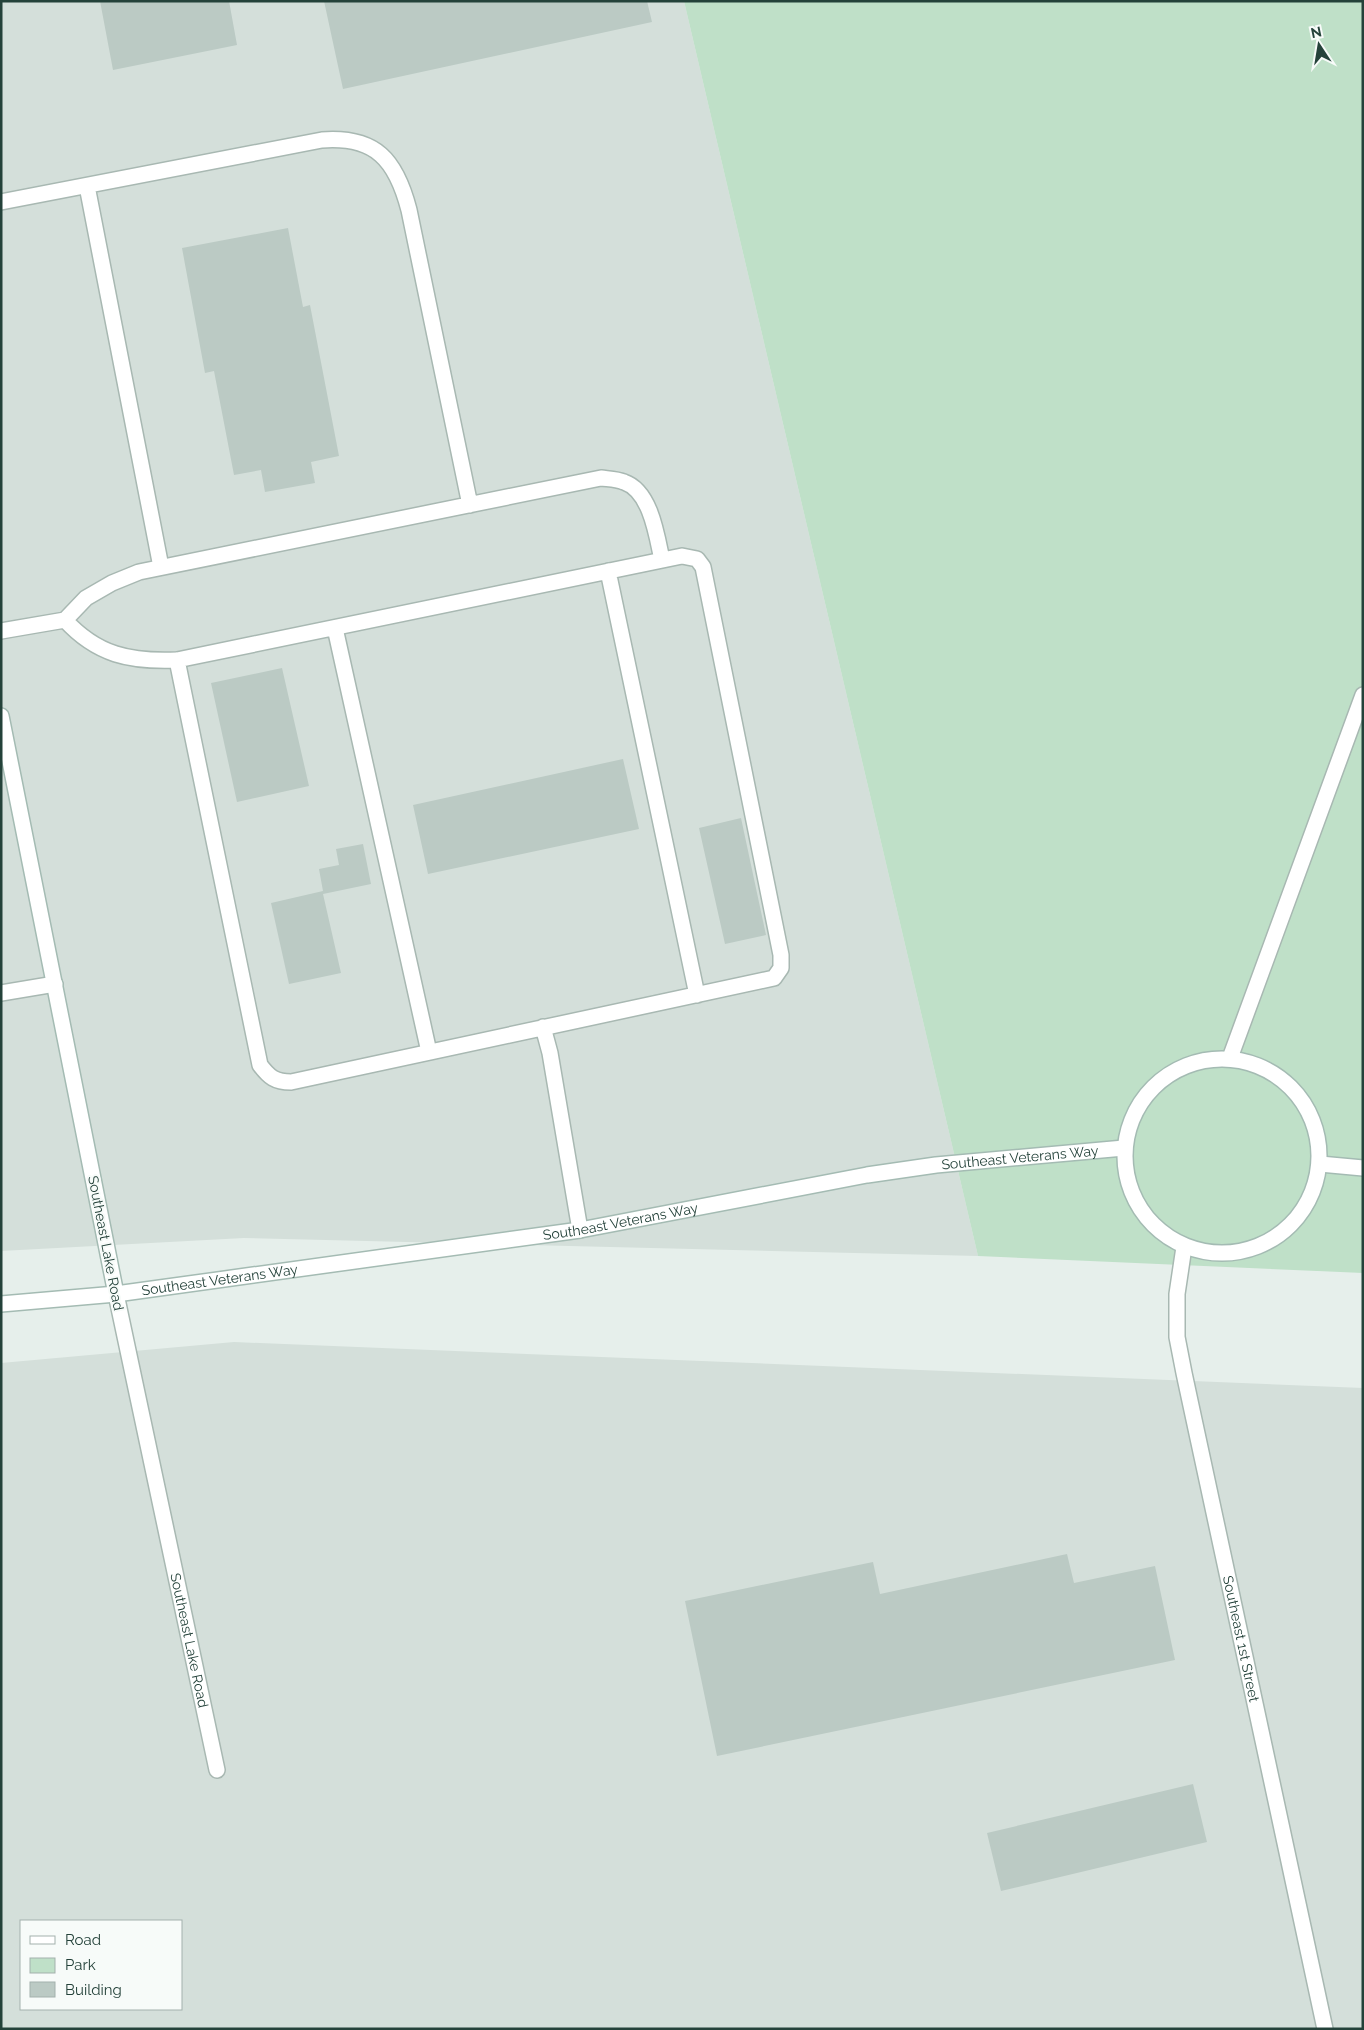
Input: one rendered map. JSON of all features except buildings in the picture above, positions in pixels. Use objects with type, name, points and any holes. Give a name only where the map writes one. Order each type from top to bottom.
[{"type":"street","points":[[1,202],[322,140],[349,140],[364,144],[384,156],[395,171],[404,190],[409,210],[470,505]]},
{"type":"street","points":[[87,186],[162,567]]},
{"type":"street","points":[[1,631],[65,620],[86,598],[112,583],[139,572],[601,478],[626,482],[636,489],[647,505],[655,528],[662,560]]},
{"type":"street","points":[[65,620],[77,634],[104,651],[140,659],[176,660],[682,556],[697,559],[703,567],[781,954],[781,968],[774,978],[291,1082],[280,1082],[268,1076],[260,1064],[176,660]]},
{"type":"street","points":[[608,572],[697,995]]},
{"type":"street","points":[[335,628],[429,1052]]},
{"type":"street","points":[[1230,1058],[1363,695]]},
{"type":"street","name":"Southeast Lake Road","points":[[1,716],[116,1294],[217,1770]]},
{"type":"street","points":[[1,993],[55,984]]},
{"type":"street","points":[[544,1028],[550,1053],[580,1230]]},
{"type":"street","points":[[1230,1058],[1260,1065],[1286,1082],[1306,1105],[1318,1134],[1320,1164],[1313,1194],[1297,1220],[1273,1240],[1245,1252],[1214,1254],[1184,1247],[1158,1231],[1138,1207],[1126,1179],[1124,1148],[1132,1118],[1148,1092],[1171,1072],[1200,1060],[1230,1058]]},
{"type":"street","name":"Southeast Veterans Way","points":[[1,1304],[116,1294],[580,1230],[867,1175],[936,1165],[994,1158],[1124,1148]]},
{"type":"street","points":[[1320,1164],[1363,1168]]},
{"type":"street","name":"Southeast 1st Street","points":[[1184,1247],[1177,1294],[1177,1337],[1324,2029]]},
{"type":"shaded area","points":[[1,1],[684,1],[978,1256],[244,1238],[1,1251]]},
{"type":"shaded area","points":[[234,1342],[1363,1388],[1363,2029],[1,2029],[1,1363]]},
{"type":"green space","points":[[684,1],[1363,1],[1363,1273],[978,1256]]}]
